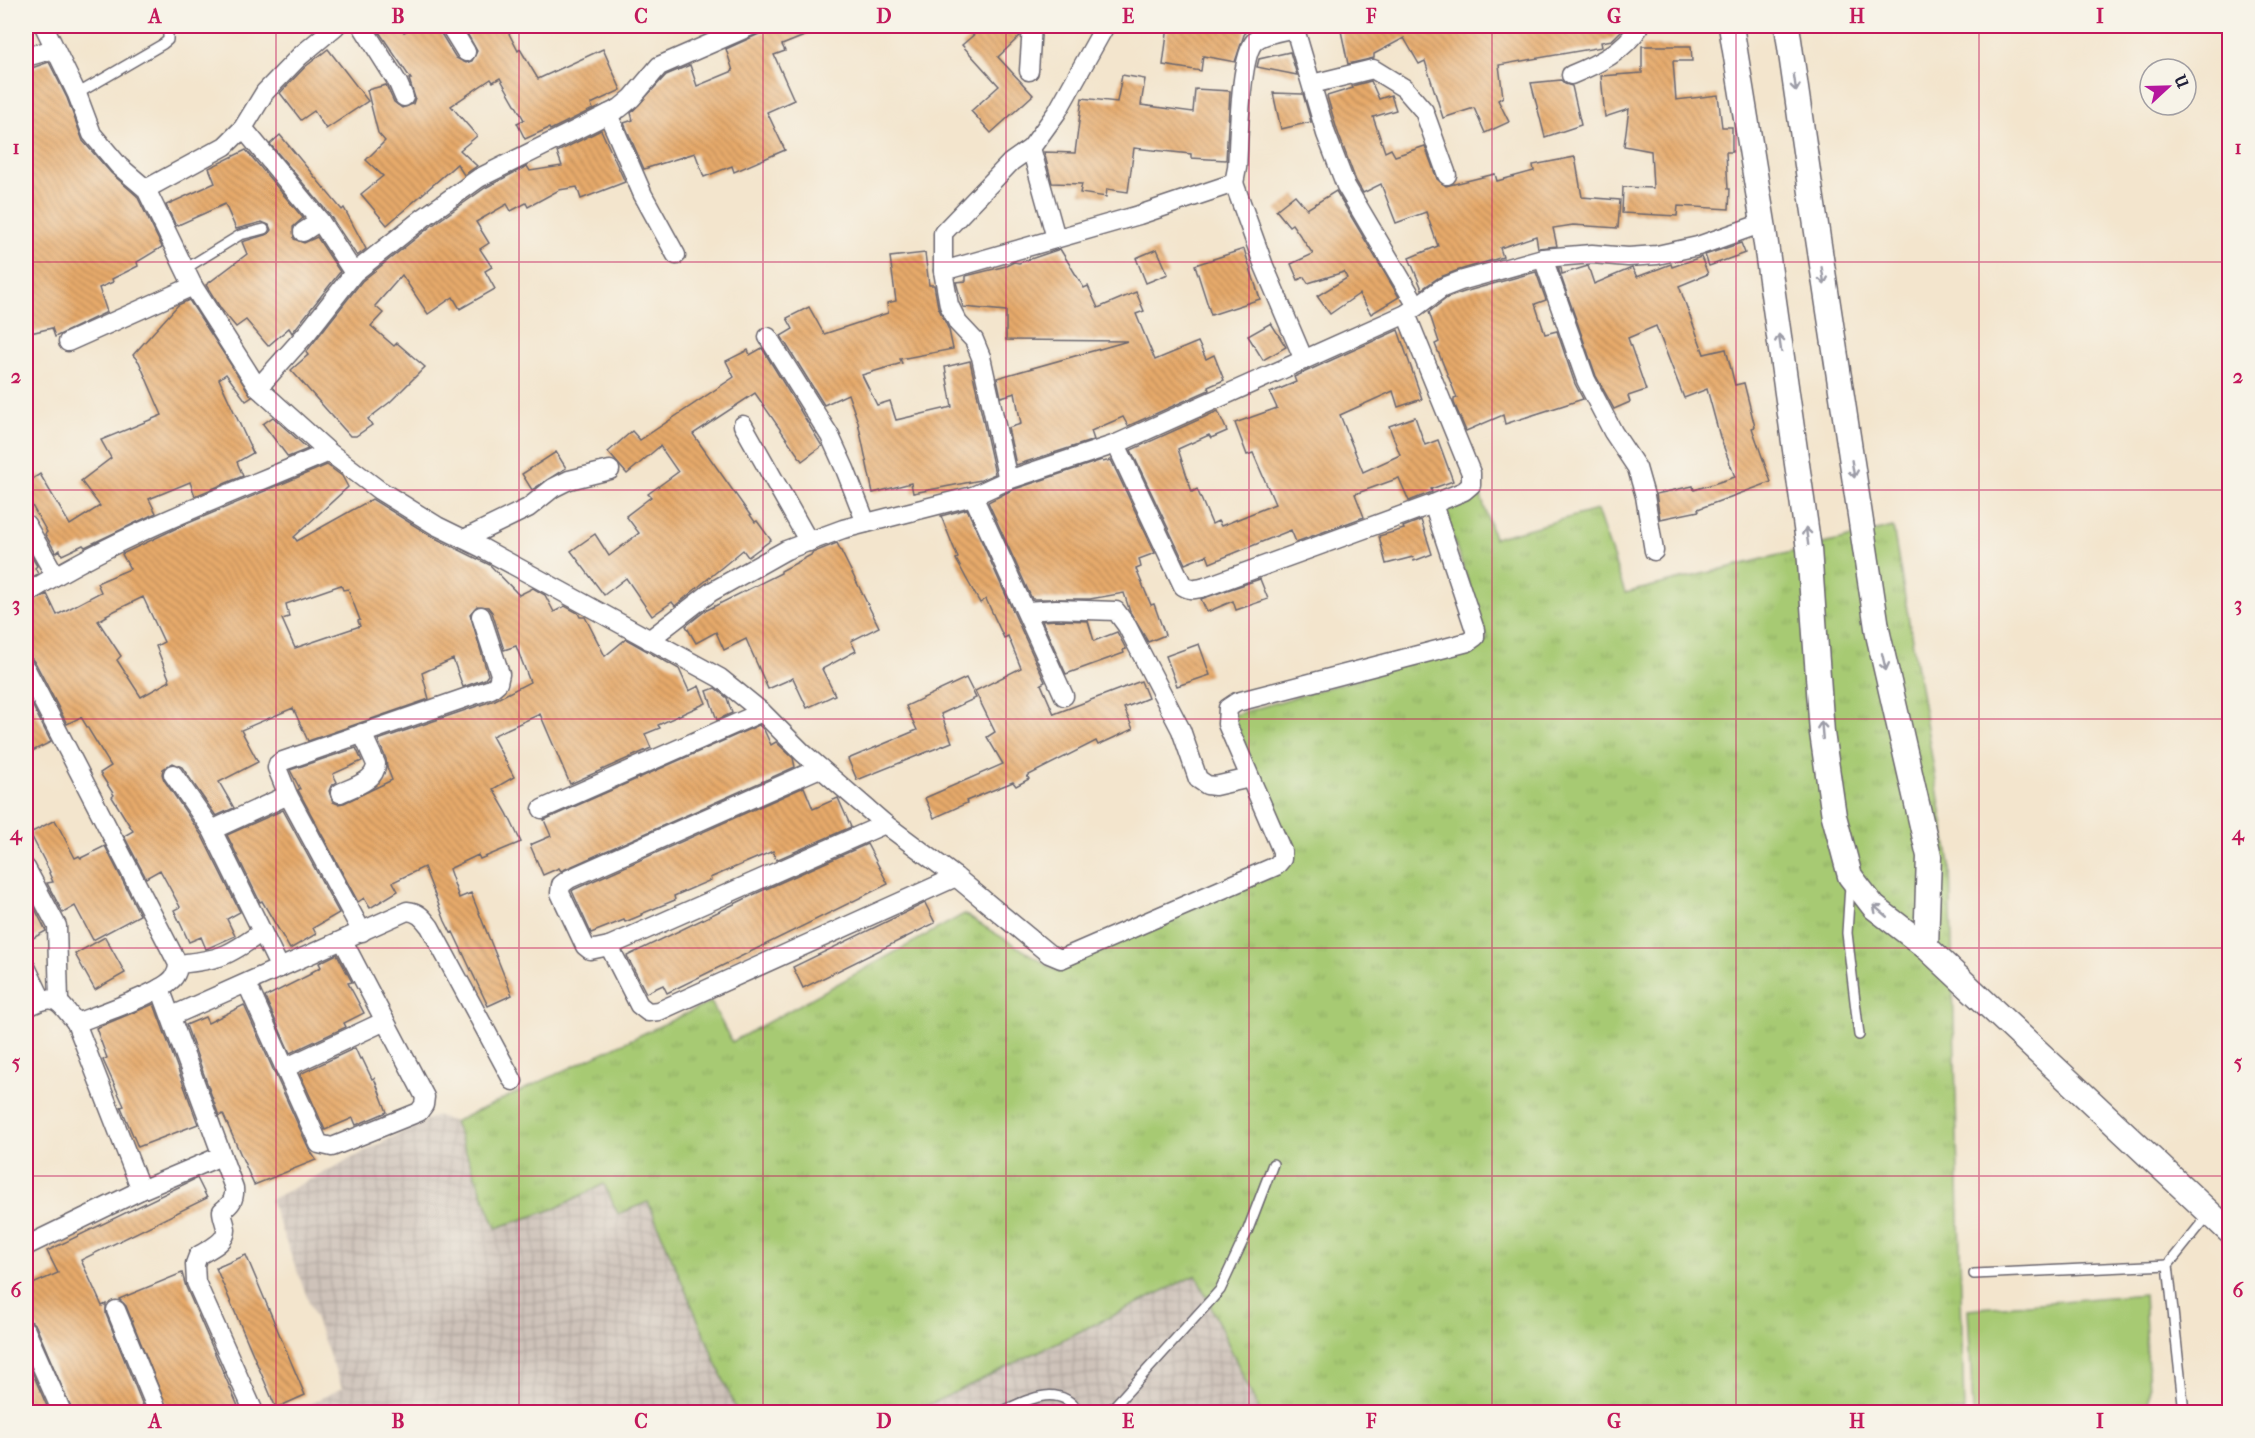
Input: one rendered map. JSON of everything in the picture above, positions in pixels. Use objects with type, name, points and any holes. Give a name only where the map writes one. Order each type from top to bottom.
[{"type":"street","points":[[44,26],[77,94],[92,134],[119,166],[146,189],[193,286],[258,387],[329,452],[379,490],[437,526],[720,678],[762,712],[820,768],[885,824],[956,877],[1049,954],[1060,959],[1276,866],[1282,859],[1282,851],[1227,724],[1228,708],[1237,702],[1468,642],[1475,637],[1475,630],[1432,504]]},
{"type":"street","points":[[146,189],[225,146],[243,128],[265,92],[300,56],[336,26]]},
{"type":"street","points":[[362,26],[398,82],[404,97]]},
{"type":"street","points":[[450,26],[466,52]]},
{"type":"street","points":[[258,387],[307,333],[354,273],[423,218],[478,178],[620,108],[632,98],[659,66],[751,26]]},
{"type":"street","points":[[1008,480],[981,357],[974,340],[958,323],[949,305],[943,271],[943,233],[1011,162],[1031,148],[1058,112],[1105,26]]},
{"type":"street","points":[[1571,75],[1613,55],[1632,38],[1640,26]]},
{"type":"street","points":[[1731,26],[1763,223],[1809,549],[1822,733],[1827,769],[1834,816],[1850,876],[1874,908],[1926,947],[2229,1232]]},
{"type":"street","points":[[1787,26],[1878,634],[1929,856],[1926,947]]},
{"type":"street","points":[[1116,444],[1183,586],[1193,590],[1432,504],[1464,491],[1472,485],[1471,474],[1411,310],[1346,186],[1326,135],[1295,27],[1257,39],[1251,47],[1244,66],[1234,183],[1264,266],[1304,360]]},
{"type":"street","points":[[1029,28],[1029,72]]},
{"type":"street","points":[[26,57],[54,49]]},
{"type":"street","points":[[1312,84],[1373,69],[1404,88],[1424,111],[1447,175]]},
{"type":"street","points":[[608,114],[643,195],[676,255]]},
{"type":"street","points":[[243,128],[320,221],[354,273]]},
{"type":"street","points":[[1031,148],[1056,238]]},
{"type":"street","points":[[943,271],[1139,215],[1234,183]]},
{"type":"street","points":[[303,232],[320,221]]},
{"type":"street","points":[[649,640],[711,592],[786,550],[866,523],[973,496],[1008,480],[1116,444],[1411,310],[1442,288],[1460,281],[1543,258],[1592,254],[1628,257],[1657,255],[1698,246],[1763,223]]},
{"type":"street","points":[[1543,258],[1586,380],[1613,432],[1637,468],[1645,496],[1654,551]]},
{"type":"street","points":[[68,342],[193,286]]},
{"type":"street","points":[[768,337],[830,436],[866,523]]},
{"type":"street","points":[[743,425],[808,542]]},
{"type":"street","points":[[26,594],[55,575],[107,548],[329,452]]},
{"type":"street","points":[[464,540],[528,508],[553,488],[569,480],[610,471]]},
{"type":"street","points":[[973,496],[1064,696]]},
{"type":"street","points":[[26,524],[55,575]]},
{"type":"street","points":[[1027,611],[1056,609],[1116,611],[1127,626],[1181,730],[1198,779],[1207,785],[1215,786],[1250,778]]},
{"type":"street","points":[[362,932],[288,795],[278,764],[491,689],[498,682],[500,675],[481,616]]},
{"type":"street","points":[[26,669],[178,964],[178,970],[173,979],[160,988],[76,1023]]},
{"type":"street","points":[[542,809],[762,712]]},
{"type":"street","points":[[340,793],[369,778],[376,769],[362,733]]},
{"type":"street","points":[[820,768],[569,879],[561,885],[560,893],[585,946],[590,950],[609,946],[885,824]]},
{"type":"street","points":[[173,774],[212,830],[280,968]]},
{"type":"street","points":[[212,830],[288,795]]},
{"type":"street","points":[[26,868],[57,926],[51,1000]]},
{"type":"street","points":[[609,946],[639,1005],[648,1012],[659,1011],[956,877]]},
{"type":"street","points":[[172,1016],[407,911],[414,911],[421,915],[430,927],[513,1081]]},
{"type":"street","points":[[178,964],[213,960],[234,952],[262,932]]},
{"type":"street","points":[[247,984],[319,1144],[332,1147],[419,1112],[424,1105],[425,1097],[343,941]]},
{"type":"street","points":[[26,967],[51,1000],[76,1023],[141,1190]]},
{"type":"street","points":[[160,988],[234,1188],[235,1196],[231,1204],[222,1210],[222,1219],[227,1228],[225,1236],[198,1256],[195,1264],[196,1282],[254,1413]]},
{"type":"street","points":[[26,1008],[51,1000]]},
{"type":"street","points":[[285,1068],[385,1021]]},
{"type":"street","points":[[26,1246],[141,1190],[221,1156]]},
{"type":"street","points":[[116,1310],[158,1413]]},
{"type":"street","points":[[26,1331],[62,1413]]},
{"type":"lane","points":[[77,94],[163,44],[168,40],[165,26]]},
{"type":"lane","points":[[185,269],[240,235],[264,229]]},
{"type":"lane","points":[[1850,876],[1847,933],[1859,1035]]},
{"type":"lane","points":[[1109,1413],[1220,1290],[1247,1232],[1273,1164]]},
{"type":"lane","points":[[2184,1413],[2168,1265],[2209,1214]]},
{"type":"lane","points":[[1974,1274],[2168,1265]]},
{"type":"lane","points":[[1001,1413],[1026,1400],[1057,1395],[1072,1402],[1079,1413]]},
{"type":"shaded area","points":[[436,1115],[454,1122],[496,1227],[554,1209],[604,1184],[648,1202],[737,1412],[305,1412],[304,1407],[342,1388],[270,1200]]},
{"type":"shaded area","points":[[1196,1275],[1260,1412],[914,1412]]},
{"type":"green space","points":[[1481,496],[1494,538],[1597,510],[1625,593],[1893,527],[1950,864],[1964,1412],[1260,1412],[1196,1275],[914,1412],[737,1412],[648,1202],[618,1214],[604,1184],[554,1209],[496,1228],[454,1122],[711,1002],[732,1042],[964,914],[1057,971],[1292,855],[1231,716],[1488,640],[1443,509]]},
{"type":"green space","points":[[2144,1294],[2150,1412],[1973,1412],[1968,1309]]},
{"type":"building","points":[[375,26],[398,26],[404,32],[414,26],[439,26],[440,32],[456,58],[466,63],[472,61],[477,51],[463,26],[505,26],[518,51],[520,49],[538,79],[603,49],[621,90],[591,104],[593,109],[550,130],[549,128],[525,139],[517,123],[524,120],[500,78],[493,82],[491,79],[451,106],[477,136],[460,150],[477,166],[464,175],[457,164],[387,225],[361,194],[383,176],[366,160],[385,141],[378,133],[367,90],[386,85],[394,102],[402,108],[413,104],[415,98],[409,79],[411,79]]},
{"type":"building","points":[[777,26],[829,26],[782,45],[785,51],[774,55],[794,100],[767,112],[785,150],[734,172],[732,166],[704,177],[695,153],[644,169],[624,123],[633,120],[631,113],[666,75],[690,65],[697,86],[733,71],[726,49]]},
{"type":"building","points":[[984,26],[1011,26],[1020,36],[998,57],[1033,95],[991,133],[971,111],[999,86],[962,45]]},
{"type":"building","points":[[1168,26],[1247,26],[1235,62],[1203,56],[1201,71],[1163,65]]},
{"type":"building","points":[[1340,26],[1626,26],[1612,40],[1601,42],[1602,47],[1499,65],[1503,97],[1498,100],[1509,122],[1485,133],[1474,108],[1443,118],[1425,61],[1419,64],[1404,38],[1374,54],[1374,58],[1348,64]]},
{"type":"building","points":[[1642,46],[1691,46],[1692,61],[1673,61],[1676,100],[1718,95],[1722,127],[1732,127],[1732,152],[1726,152],[1728,189],[1730,189],[1729,209],[1678,206],[1677,216],[1622,213],[1623,187],[1653,188],[1651,151],[1624,146],[1629,109],[1605,117],[1601,76],[1642,73]]},
{"type":"building","points":[[328,49],[368,101],[326,129],[314,111],[301,120],[280,93],[305,67]]},
{"type":"building","points":[[1290,52],[1297,75],[1257,67],[1259,59]]},
{"type":"building","points":[[49,62],[67,98],[83,141],[111,173],[137,196],[162,247],[137,262],[138,266],[99,288],[107,312],[55,337],[52,328],[26,334],[26,70]]},
{"type":"building","points":[[1122,75],[1145,79],[1141,105],[1193,112],[1195,89],[1230,91],[1226,160],[1191,158],[1191,154],[1134,148],[1128,192],[1107,189],[1106,197],[1080,193],[1082,184],[1052,183],[1044,152],[1075,153],[1082,98],[1117,102]]},
{"type":"building","points":[[1561,80],[1572,86],[1581,125],[1545,137],[1531,83]]},
{"type":"building","points":[[1371,81],[1379,99],[1391,95],[1396,110],[1373,117],[1385,152],[1391,149],[1395,156],[1425,146],[1437,179],[1446,186],[1495,174],[1497,181],[1534,171],[1533,165],[1575,157],[1582,197],[1620,200],[1618,228],[1573,225],[1553,228],[1557,246],[1538,248],[1536,236],[1500,248],[1503,257],[1438,278],[1422,289],[1409,258],[1438,246],[1426,212],[1396,223],[1381,184],[1363,193],[1356,181],[1337,130],[1327,96]]},
{"type":"building","points":[[1273,93],[1303,94],[1311,122],[1281,129]]},
{"type":"building","points":[[601,130],[625,182],[581,199],[577,187],[559,190],[528,207],[526,203],[511,211],[507,204],[476,222],[489,243],[480,249],[492,267],[485,271],[495,289],[460,309],[453,297],[428,314],[402,275],[375,306],[383,313],[371,326],[394,346],[397,343],[425,367],[390,402],[368,419],[372,425],[356,436],[350,436],[291,370],[308,355],[306,352],[362,281],[430,227],[485,188],[527,166],[530,171],[562,166],[557,152]]},
{"type":"building","points":[[280,135],[342,210],[344,208],[366,249],[357,256],[329,214],[270,144]]},
{"type":"building","points":[[246,150],[303,218],[293,227],[294,239],[304,243],[317,237],[340,272],[292,333],[289,328],[268,346],[246,320],[236,327],[206,285],[247,254],[242,242],[268,234],[271,230],[269,225],[262,222],[236,229],[225,204],[176,226],[166,205],[215,183],[209,168]]},
{"type":"building","points":[[1336,191],[1399,297],[1371,314],[1359,294],[1330,314],[1317,296],[1347,278],[1344,272],[1308,283],[1304,277],[1298,280],[1291,264],[1313,254],[1292,224],[1289,226],[1276,210],[1295,195],[1307,209]]},
{"type":"building","points":[[1741,243],[1745,253],[1709,266],[1705,255]]},
{"type":"building","points":[[1060,249],[1084,288],[1088,286],[1098,308],[1136,292],[1144,311],[1136,314],[1155,360],[1198,342],[1206,359],[1214,355],[1224,380],[1208,387],[1209,390],[1128,426],[1123,417],[1091,431],[1094,440],[1016,465],[1008,428],[1021,424],[1015,393],[1001,397],[997,378],[1128,341],[1006,340],[1006,311],[963,307],[956,282],[966,281],[966,276],[1014,262],[1019,263]]},
{"type":"building","points":[[1157,249],[1168,274],[1146,283],[1136,258]]},
{"type":"building","points":[[1244,249],[1260,299],[1211,315],[1195,265]]},
{"type":"building","points":[[925,253],[929,285],[934,285],[938,307],[949,330],[953,349],[900,359],[902,363],[862,375],[877,405],[890,401],[896,420],[952,407],[945,367],[970,361],[995,474],[981,480],[913,493],[911,483],[873,493],[858,422],[848,394],[824,405],[781,336],[793,329],[787,318],[809,307],[824,334],[888,313],[887,303],[896,301],[890,257]]},
{"type":"building","points":[[1701,257],[1708,274],[1679,286],[1704,354],[1726,349],[1735,385],[1744,383],[1755,427],[1752,428],[1771,482],[1698,509],[1699,511],[1660,519],[1656,494],[1693,486],[1694,490],[1735,477],[1720,437],[1707,389],[1684,398],[1656,326],[1628,338],[1646,390],[1628,396],[1630,402],[1614,409],[1596,376],[1558,268],[1561,268],[1562,274],[1588,266],[1594,284],[1632,268],[1637,277],[1671,264],[1672,267]]},
{"type":"building","points":[[1536,272],[1546,300],[1535,304],[1545,334],[1557,331],[1575,384],[1583,399],[1505,424],[1503,415],[1466,431],[1454,403],[1454,399],[1457,398],[1435,344],[1439,342],[1429,312],[1447,298]]},
{"type":"building","points":[[189,300],[252,397],[246,401],[226,374],[219,379],[253,453],[237,462],[243,476],[195,496],[190,482],[149,499],[156,513],[85,547],[83,545],[62,555],[60,550],[56,553],[26,495],[26,483],[40,474],[70,525],[100,506],[81,481],[111,458],[101,440],[162,415],[139,362],[133,355],[178,305]]},
{"type":"building","points":[[1271,323],[1286,347],[1263,360],[1248,336]]},
{"type":"building","points":[[1398,330],[1422,399],[1398,407],[1393,391],[1340,415],[1363,472],[1400,455],[1389,426],[1415,417],[1425,445],[1438,440],[1453,481],[1431,489],[1432,492],[1409,501],[1399,478],[1355,494],[1364,517],[1296,542],[1291,530],[1210,563],[1207,555],[1185,564],[1131,450],[1218,411],[1227,431],[1211,438],[1209,435],[1178,449],[1192,492],[1197,489],[1212,524],[1218,521],[1221,526],[1275,504],[1253,453],[1247,455],[1235,423],[1277,408],[1270,393],[1296,382],[1294,377]]},
{"type":"building","points":[[762,348],[822,446],[802,461],[755,393],[693,434],[755,522],[757,521],[771,540],[748,557],[743,550],[675,606],[672,602],[652,616],[626,578],[604,595],[571,551],[595,534],[609,556],[639,533],[626,516],[651,497],[648,494],[678,472],[660,446],[627,474],[608,452],[632,431],[640,440],[734,377],[726,361],[748,350],[750,355]]},
{"type":"building","points":[[273,417],[308,449],[288,457],[263,424]]},
{"type":"building","points":[[556,452],[566,468],[532,490],[522,474]]},
{"type":"building","points":[[1102,460],[1103,462],[1111,460],[1155,553],[1139,559],[1141,567],[1136,569],[1151,605],[1154,604],[1165,635],[1148,642],[1130,612],[1124,593],[1090,599],[1032,599],[988,502],[1012,490]]},
{"type":"building","points":[[327,465],[342,476],[348,487],[294,537],[297,541],[372,499],[431,536],[490,565],[519,595],[533,588],[545,595],[554,612],[565,606],[578,613],[580,617],[585,617],[605,656],[626,639],[679,669],[689,691],[699,686],[706,703],[658,725],[660,728],[645,734],[651,748],[570,784],[540,714],[492,736],[514,777],[493,789],[521,842],[480,859],[478,855],[449,869],[459,898],[471,893],[512,995],[488,1006],[453,932],[451,933],[445,921],[424,867],[393,882],[398,891],[370,908],[364,898],[358,902],[298,790],[300,789],[290,770],[356,748],[362,761],[333,774],[337,782],[331,786],[329,791],[333,802],[344,803],[392,780],[378,740],[495,700],[530,682],[516,646],[504,650],[492,612],[488,607],[477,606],[470,614],[488,675],[485,679],[463,687],[453,659],[422,673],[429,699],[308,741],[293,708],[241,730],[258,762],[219,782],[234,808],[216,816],[182,767],[173,763],[163,769],[164,780],[202,836],[240,912],[227,919],[235,936],[206,949],[201,937],[189,942],[174,910],[180,907],[160,870],[146,878],[124,836],[133,831],[100,773],[111,766],[81,717],[67,724],[36,664],[32,659],[26,658],[26,605],[47,594],[57,615],[101,592],[97,583],[130,569],[122,554],[179,527]],"holes":[[[341,585],[343,590],[348,589],[360,620],[358,621],[360,626],[295,648],[282,619],[289,617],[286,604]],[[143,597],[164,642],[156,646],[170,681],[141,697],[117,660],[121,656],[98,621]]]},
{"type":"building","points":[[967,509],[1045,682],[1041,684],[1054,714],[1141,681],[1148,698],[1124,708],[1133,729],[1098,745],[1096,741],[1027,776],[1029,779],[1016,786],[1013,782],[966,801],[967,803],[934,818],[925,798],[1003,764],[987,737],[995,732],[975,691],[1021,668],[1008,636],[1004,638],[986,599],[980,603],[956,559],[958,558],[941,516]]},
{"type":"building","points":[[1421,520],[1432,554],[1414,561],[1413,557],[1386,564],[1379,536],[1404,529],[1403,527]]},
{"type":"building","points":[[837,543],[879,627],[851,641],[856,651],[822,669],[835,695],[807,708],[793,678],[768,689],[746,639],[724,650],[716,632],[696,643],[686,626],[705,611],[781,573],[812,553]]},
{"type":"building","points":[[26,547],[37,566],[35,568],[38,574],[26,581]]},
{"type":"building","points":[[1260,579],[1268,599],[1236,610],[1233,601],[1207,612],[1201,599]]},
{"type":"building","points":[[1042,621],[1088,621],[1094,641],[1117,632],[1126,649],[1123,650],[1124,653],[1066,674]]},
{"type":"building","points":[[1199,644],[1210,675],[1177,686],[1166,656]]},
{"type":"building","points":[[966,678],[976,698],[941,714],[952,742],[857,780],[848,759],[917,730],[906,706]]},
{"type":"building","points":[[715,688],[727,698],[732,713],[717,720],[707,691]]},
{"type":"building","points":[[26,693],[51,742],[26,754]]},
{"type":"building","points":[[759,725],[771,745],[776,742],[793,758],[795,767],[561,871],[559,868],[543,875],[530,845],[551,836],[544,820]]},
{"type":"building","points":[[804,787],[813,809],[838,798],[851,827],[776,860],[773,851],[710,878],[711,880],[674,896],[675,900],[642,915],[591,933],[572,891]]},
{"type":"building","points":[[283,810],[339,913],[313,928],[316,934],[290,949],[262,901],[260,902],[227,835]]},
{"type":"building","points":[[55,820],[75,858],[79,856],[81,858],[105,846],[140,915],[93,940],[75,906],[63,913],[47,883],[53,882],[50,872],[30,833]]},
{"type":"building","points":[[867,844],[888,884],[667,993],[663,985],[646,993],[627,956],[757,893]]},
{"type":"building","points":[[26,891],[46,931],[26,942]]},
{"type":"building","points":[[925,903],[935,923],[803,988],[793,967]]},
{"type":"building","points":[[105,937],[125,973],[95,990],[75,954]]},
{"type":"building","points":[[337,954],[352,982],[348,983],[364,1013],[344,1023],[346,1027],[290,1053],[265,997],[311,974],[321,967],[319,963]]},
{"type":"building","points":[[154,1004],[198,1124],[138,1147],[121,1107],[124,1106],[103,1060],[107,1058],[96,1028]]},
{"type":"building","points":[[244,1005],[316,1160],[254,1185],[223,1114],[219,1116],[186,1025],[205,1017],[208,1023]]},
{"type":"building","points":[[355,1048],[372,1079],[374,1078],[387,1112],[356,1125],[353,1118],[325,1130],[300,1074]]},
{"type":"building","points":[[197,1178],[207,1198],[81,1260],[102,1306],[106,1304],[106,1314],[146,1413],[73,1413],[36,1326],[26,1320],[26,1287],[58,1273],[47,1251]]},
{"type":"building","points":[[246,1255],[305,1395],[276,1408],[216,1268]]},
{"type":"building","points":[[182,1273],[241,1413],[169,1413],[126,1306],[119,1299]]},
{"type":"building","points":[[26,1358],[49,1411],[45,1413],[26,1413]]}]
